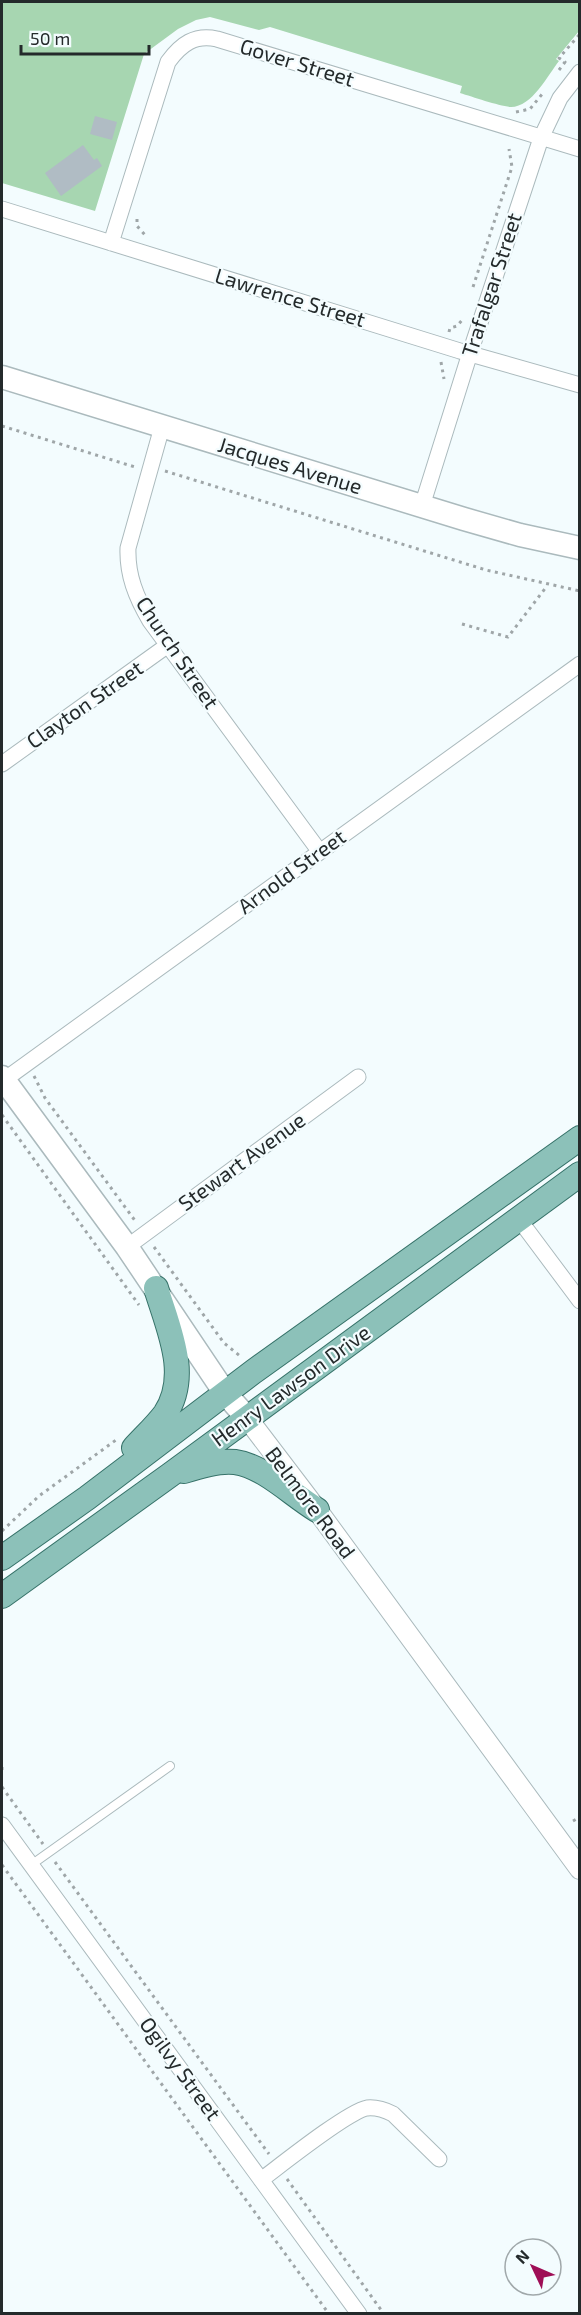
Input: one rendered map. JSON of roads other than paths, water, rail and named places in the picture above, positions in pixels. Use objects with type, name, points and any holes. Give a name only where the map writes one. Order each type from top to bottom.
[{"type":"main road","name":"Jacques Avenue","points":[[2,377],[422,506],[520,535],[579,548]]},
{"type":"main road","name":"Belmore Road","points":[[3,1078],[156,1288],[225,1393],[247,1418]]},
{"type":"main road","name":"Henry Lawson Drive","points":[[2,1558],[87,1498],[225,1393],[579,1138]]},
{"type":"main road","name":"Henry Lawson Drive","points":[[2,1596],[579,1174]]},
{"type":"main road","points":[[87,1498],[165,1414],[176,1391],[177,1364],[156,1288]]},
{"type":"main road","points":[[170,1475],[199,1467],[235,1462],[252,1467],[268,1476],[316,1510]]},
{"type":"street","name":"Gover Street","points":[[111,243],[168,62],[184,44],[195,38],[206,36],[217,39],[579,149]]},
{"type":"street","name":"Trafalgar Street","points":[[422,506],[541,138],[560,98],[579,72]]},
{"type":"street","name":"Lawrence Street","points":[[2,209],[579,385]]},
{"type":"street","name":"Church Street","points":[[162,427],[130,533],[127,562],[132,583],[140,604],[168,645],[320,852]]},
{"type":"street","name":"Clayton Street","points":[[2,764],[168,645]]},
{"type":"street","name":"Arnold Street","points":[[3,1078],[579,664]]},
{"type":"street","name":"Stewart Avenue","points":[[127,1247],[358,1077]]},
{"type":"street","points":[[518,1218],[579,1301]]},
{"type":"street","name":"Belmore Road","points":[[247,1418],[576,1856]]},
{"type":"street","name":"Ogilvy Street","points":[[2,1824],[358,2313]]},
{"type":"street","points":[[261,2180],[344,2120],[365,2108],[385,2109],[393,2114],[439,2159]]},
{"type":"lane","points":[[31,1865],[170,1766]]}]
